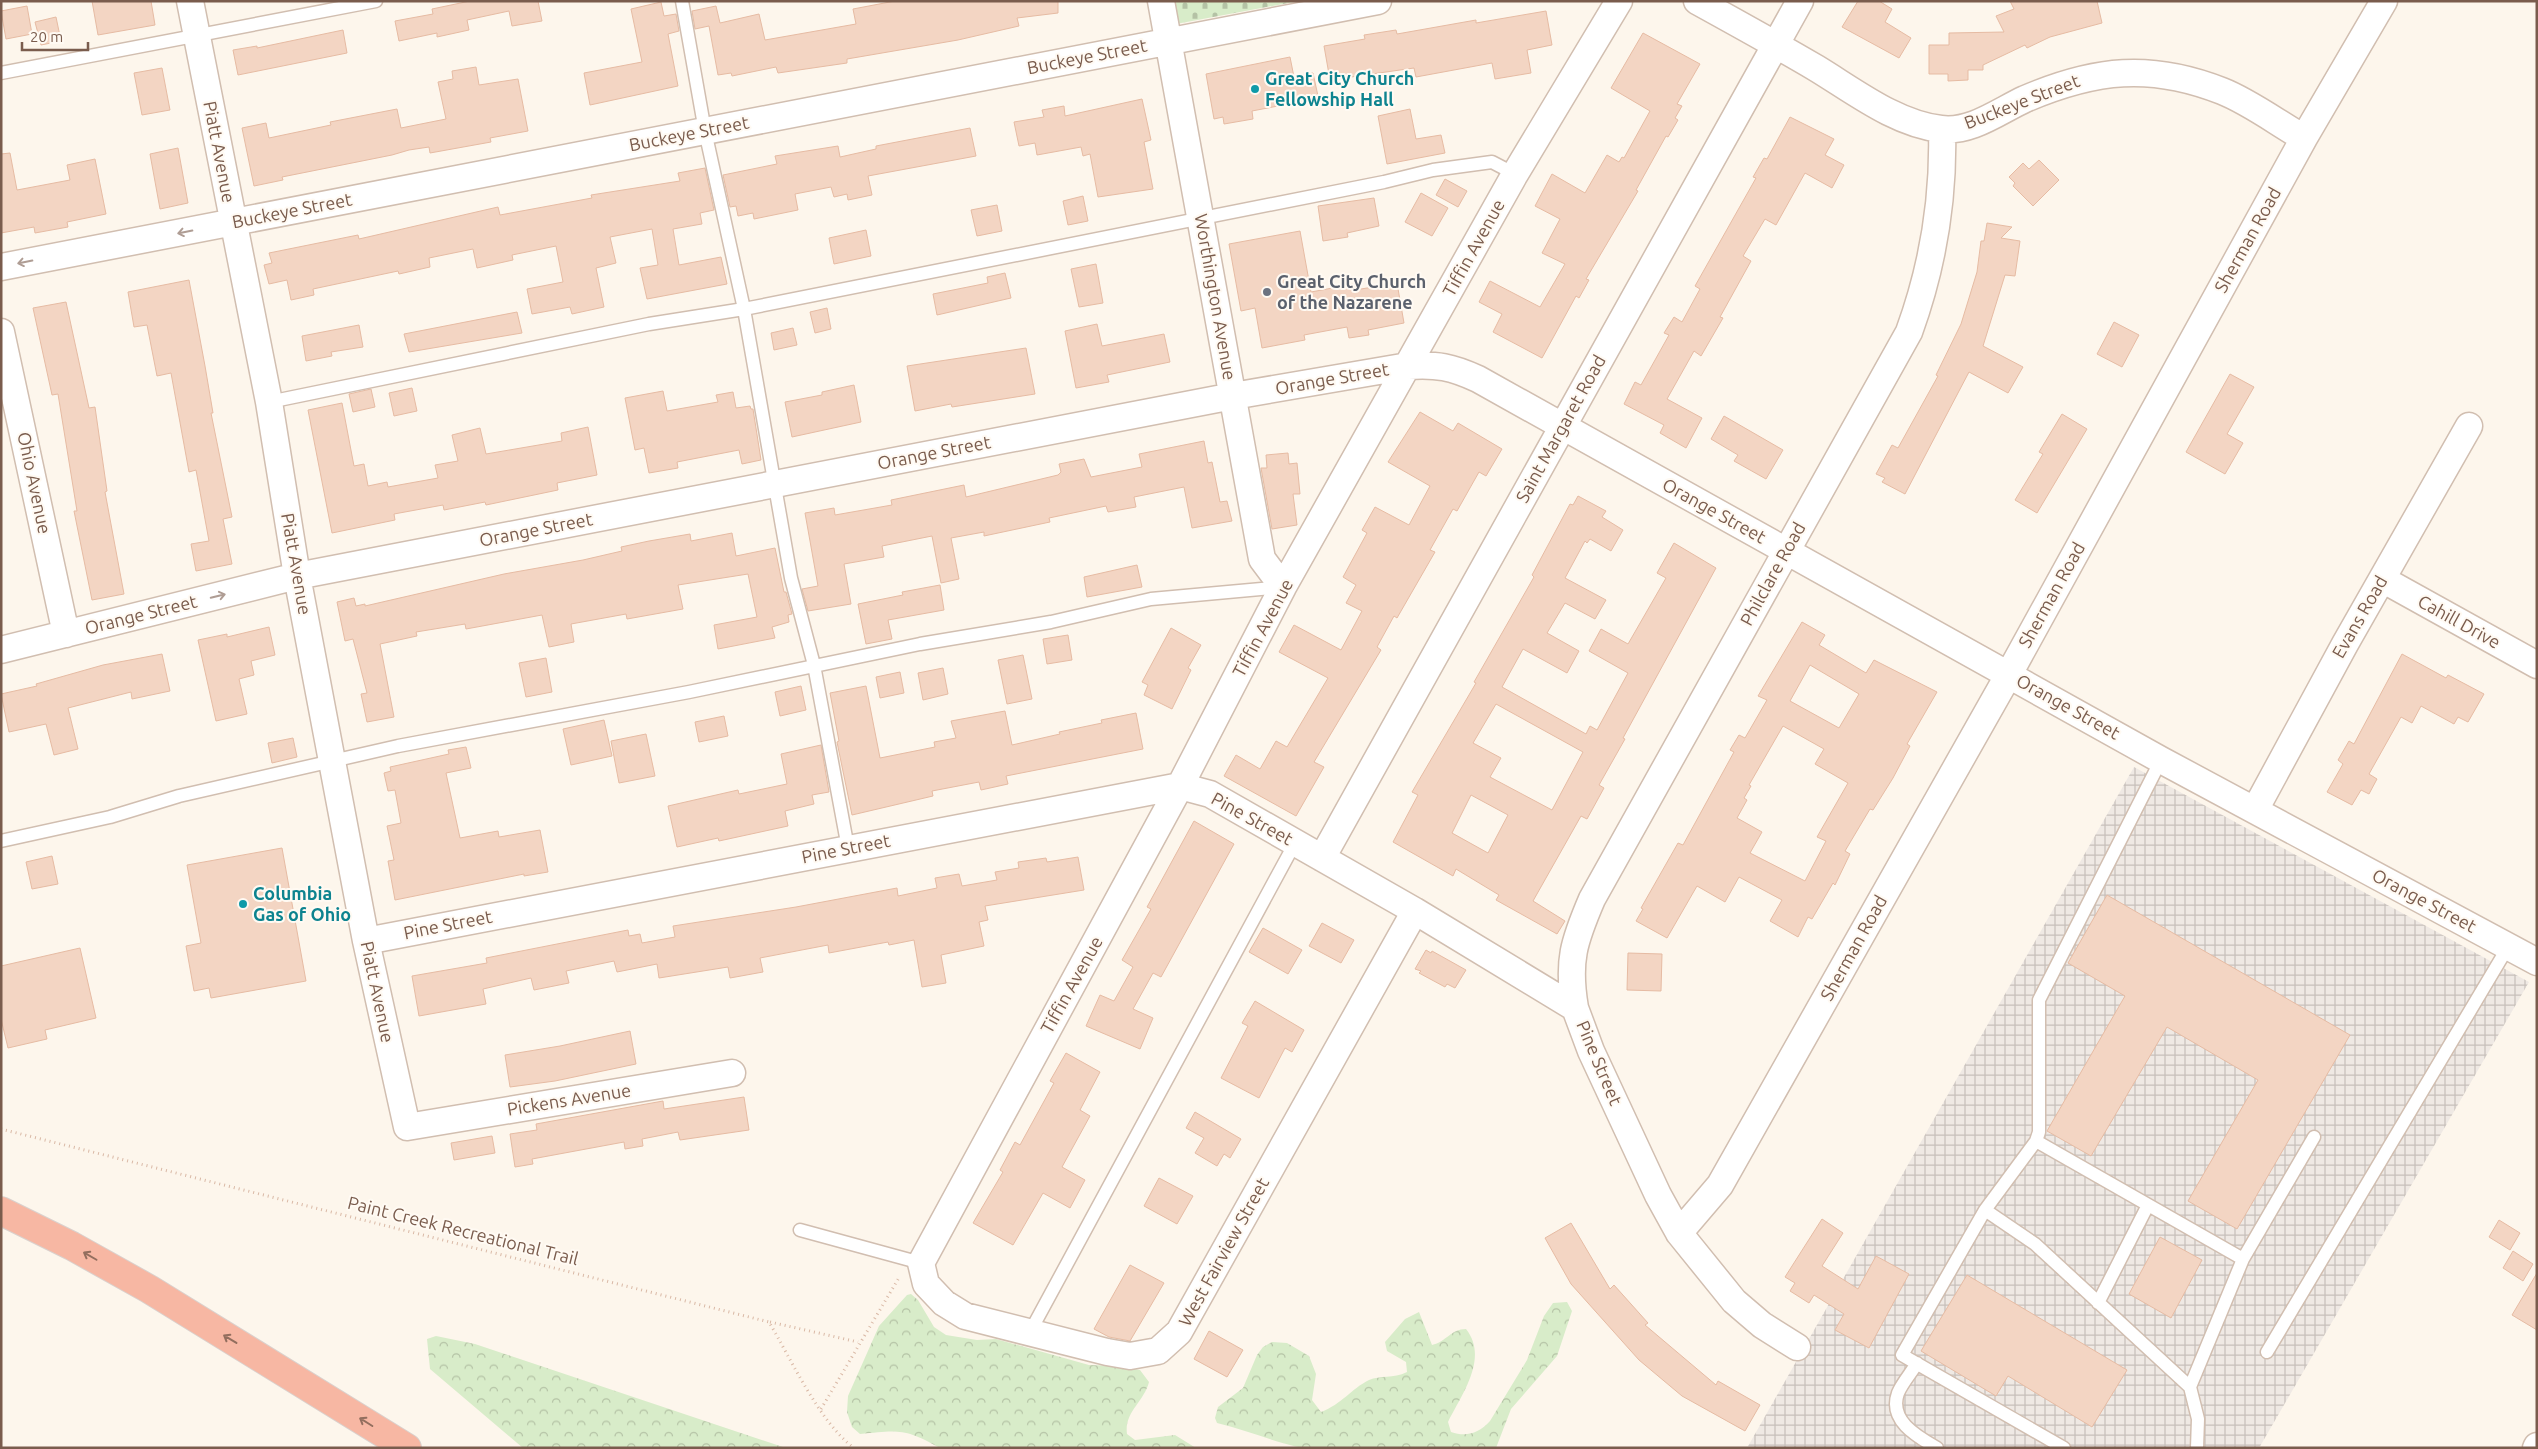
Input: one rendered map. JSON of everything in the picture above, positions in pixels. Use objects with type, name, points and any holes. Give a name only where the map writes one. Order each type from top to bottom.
[{"type":"highway","points":[[1,1211],[72,1246],[149,1289],[407,1448]]},
{"type":"street","name":"Piatt Avenue","points":[[190,1],[232,223],[269,402],[298,576],[366,941],[407,1127]]},
{"type":"street","name":"Worthington Avenue","points":[[1161,1],[1262,559],[1283,587]]},
{"type":"street","name":"Buckeye Street","points":[[1,267],[1378,1]]},
{"type":"street","name":"Tiffin Avenue","points":[[921,1262],[1180,786],[1283,587],[1515,174],[1619,1]]},
{"type":"street","name":"Buckeye Street","points":[[1697,1],[1776,44],[1890,112],[1917,124],[1942,130],[1964,127],[1990,117],[2048,89],[2082,78],[2145,72],[2182,78],[2224,92],[2304,138]]},
{"type":"street","name":"Saint Margaret Road","points":[[1322,858],[1800,1]]},
{"type":"street","name":"Sherman Road","points":[[1679,1233],[1720,1185],[2009,674],[2304,138],[2384,1]]},
{"type":"street","name":"Philclare Road","points":[[1575,1008],[1570,980],[1572,956],[1577,933],[1592,899],[1909,332],[1928,274],[1940,209],[1943,176],[1942,130]]},
{"type":"street","name":"Ohio Avenue","points":[[1,332],[66,634]]},
{"type":"street","name":"Orange Street","points":[[1,650],[298,576],[1233,396],[1408,366],[1433,364],[1453,368],[1478,379],[1785,552],[2009,674],[2161,760],[2537,962]]},
{"type":"street","name":"Evans Road","points":[[2255,810],[2382,579],[2469,426]]},
{"type":"street","name":"Cahill Drive","points":[[2382,579],[2537,665]]},
{"type":"street","name":"Pine Street","points":[[366,941],[1180,786],[1210,794],[1415,911],[1575,1008],[1592,1051],[1658,1195],[1679,1233],[1734,1301],[1762,1324],[1797,1347]]},
{"type":"street","name":"West Fairview Street","points":[[921,1262],[926,1284],[944,1303],[965,1316],[1107,1352],[1130,1356],[1158,1351],[1179,1332],[1415,911]]},
{"type":"street","name":"Pickens Avenue","points":[[407,1127],[732,1073]]},
{"type":"lane","points":[[1,74],[376,1]]},
{"type":"lane","points":[[682,1],[706,131],[744,309],[791,578],[814,664],[848,848]]},
{"type":"lane","points":[[269,402],[649,324],[744,309],[1463,166],[1492,162],[1515,174]]},
{"type":"lane","points":[[1,841],[110,817],[179,796],[332,760],[689,692],[814,664],[1052,622],[1150,598],[1283,587]]},
{"type":"lane","points":[[2064,1448],[1902,1355],[1985,1210],[2036,1141],[2039,1132],[2040,1000],[2161,760]]},
{"type":"lane","points":[[1030,1332],[1295,842]]},
{"type":"lane","points":[[2267,1352],[2508,947]]},
{"type":"lane","points":[[2190,1387],[2243,1259],[2314,1137]]},
{"type":"lane","points":[[2036,1141],[2243,1259]]},
{"type":"lane","points":[[2098,1303],[2148,1205]]},
{"type":"lane","points":[[1985,1210],[2035,1244],[2190,1387],[2198,1419],[2197,1448]]},
{"type":"lane","points":[[800,1230],[921,1262]]},
{"type":"lane","points":[[1917,1363],[1898,1393],[1897,1407],[1902,1421],[1911,1433],[1937,1448]]},
{"type":"path","name":"Paint Creek Recreational Trail","points":[[1,1129],[769,1322],[858,1342]]},
{"type":"path","points":[[821,1409],[858,1342],[900,1275],[921,1262]]},
{"type":"path","points":[[769,1322],[821,1409],[845,1442],[854,1448]]},
{"type":"shaded area","points":[[2134,767],[2529,982],[2259,1448],[1747,1448]]},
{"type":"green space","points":[[1172,1],[1299,1],[1176,24]]},
{"type":"green space","points":[[911,1294],[918,1300],[934,1327],[946,1335],[977,1340],[996,1339],[1089,1365],[1119,1366],[1140,1370],[1149,1382],[1128,1419],[1127,1434],[1135,1440],[1175,1435],[1196,1448],[940,1448],[918,1437],[901,1432],[860,1434],[852,1427],[847,1412],[848,1396],[879,1326],[907,1295]]},
{"type":"green space","points":[[1567,1302],[1572,1311],[1557,1356],[1511,1409],[1496,1448],[1303,1448],[1217,1423],[1215,1418],[1218,1407],[1243,1388],[1257,1355],[1263,1347],[1272,1342],[1287,1343],[1309,1356],[1316,1374],[1312,1400],[1321,1412],[1335,1405],[1369,1380],[1397,1376],[1407,1372],[1406,1362],[1387,1351],[1385,1342],[1405,1319],[1419,1312],[1432,1345],[1456,1331],[1466,1329],[1472,1340],[1475,1352],[1471,1376],[1448,1422],[1451,1432],[1467,1434],[1476,1432],[1490,1421],[1527,1360],[1544,1316],[1553,1303]]},
{"type":"green space","points":[[436,1336],[475,1344],[786,1448],[523,1448],[430,1369],[427,1339]]},
{"type":"building","points":[[92,1],[151,1],[155,25],[98,35]]},
{"type":"building","points":[[470,1],[538,1],[542,21],[512,26],[509,11],[467,20],[469,30],[437,37],[437,33],[399,41],[395,21],[433,14],[432,9]]},
{"type":"building","points":[[895,1],[1058,1],[1058,13],[1017,18],[1019,26],[958,40],[847,59],[847,63],[778,73],[776,67],[732,76],[731,73],[718,75],[709,26],[695,29],[692,11],[716,6],[720,23],[759,14],[765,40],[856,24],[853,9]]},
{"type":"building","points":[[1858,1],[1879,1],[1892,9],[1885,22],[1911,38],[1899,58],[1842,27]]},
{"type":"building","points":[[2010,1],[2097,1],[2102,23],[2050,37],[2027,48],[2025,45],[1983,65],[1983,70],[1968,70],[1968,80],[1948,81],[1948,74],[1929,74],[1929,45],[1949,45],[1949,33],[2004,32],[1996,16],[2014,9]]},
{"type":"building","points":[[661,2],[664,16],[676,14],[679,31],[668,34],[678,86],[590,105],[584,73],[642,62],[631,9]]},
{"type":"building","points":[[27,6],[32,34],[6,39],[1,11]]},
{"type":"building","points":[[1546,11],[1552,45],[1527,50],[1531,73],[1495,79],[1492,63],[1416,77],[1414,68],[1330,80],[1324,46],[1365,39],[1364,35],[1396,30],[1397,34],[1476,20],[1476,23]]},
{"type":"building","points":[[56,17],[61,41],[41,45],[35,22]]},
{"type":"building","points":[[343,30],[347,53],[238,75],[233,50],[257,46],[257,48]]},
{"type":"building","points":[[1643,33],[1700,64],[1677,104],[1682,106],[1675,118],[1678,120],[1668,137],[1666,136],[1636,190],[1638,191],[1586,279],[1589,280],[1579,298],[1576,296],[1542,358],[1493,332],[1502,314],[1479,302],[1490,281],[1540,307],[1565,264],[1542,253],[1560,219],[1535,206],[1552,174],[1585,193],[1607,155],[1619,162],[1622,157],[1624,158],[1650,111],[1611,88]]},
{"type":"building","name":"Great City Church Fellowship Hall","points":[[1290,57],[1294,77],[1313,73],[1318,96],[1303,99],[1304,101],[1252,111],[1253,119],[1224,124],[1223,117],[1214,119],[1206,74]]},
{"type":"building","points":[[476,67],[479,85],[518,79],[528,131],[490,138],[491,142],[430,153],[429,147],[409,150],[282,177],[283,180],[254,186],[242,128],[266,123],[269,138],[331,125],[330,122],[397,109],[401,128],[446,119],[438,82],[453,79],[452,71]]},
{"type":"building","points":[[162,68],[170,110],[142,115],[134,73]]},
{"type":"building","points":[[1142,99],[1151,140],[1144,142],[1153,189],[1098,197],[1090,154],[1083,156],[1081,147],[1037,155],[1035,143],[1019,146],[1014,122],[1044,117],[1042,110],[1064,106],[1065,116]]},
{"type":"building","points":[[1410,109],[1416,139],[1441,135],[1445,153],[1387,164],[1378,116]]},
{"type":"building","points":[[1790,117],[1834,139],[1825,155],[1844,165],[1832,188],[1805,173],[1776,225],[1765,219],[1743,256],[1751,261],[1720,317],[1723,318],[1701,356],[1694,351],[1667,399],[1702,418],[1686,448],[1660,433],[1664,425],[1624,404],[1635,382],[1641,385],[1669,335],[1664,333],[1674,317],[1682,322],[1700,289],[1695,286],[1756,178],[1753,177],[1764,158],[1767,159]]},
{"type":"building","points":[[970,128],[976,156],[868,176],[872,195],[848,200],[847,194],[834,197],[831,187],[795,194],[798,210],[754,219],[753,213],[738,216],[736,206],[730,207],[723,175],[777,164],[775,156],[838,146],[840,157],[876,149],[876,146]]},
{"type":"building","points":[[178,148],[188,203],[160,209],[150,154]]},
{"type":"building","points":[[10,153],[17,190],[70,180],[67,165],[95,159],[106,214],[67,222],[68,227],[35,233],[34,227],[1,233],[1,154]]},
{"type":"building","points":[[2039,160],[2059,180],[2033,206],[2013,186],[2015,183],[2009,177],[2023,163],[2029,169]]},
{"type":"building","points":[[705,168],[714,210],[700,213],[702,224],[673,229],[679,265],[721,257],[727,284],[647,299],[640,268],[658,265],[652,229],[610,237],[616,263],[596,268],[604,307],[572,314],[570,307],[532,314],[527,289],[563,282],[556,246],[512,255],[513,260],[477,268],[473,249],[429,258],[430,267],[399,274],[398,271],[313,289],[314,295],[291,300],[287,280],[269,284],[264,265],[272,263],[269,253],[358,235],[359,239],[498,207],[500,215],[592,198],[591,195],[680,181],[678,173]]},
{"type":"building","points":[[1445,179],[1467,191],[1458,207],[1436,195]]},
{"type":"building","points":[[1421,193],[1448,208],[1432,236],[1405,222]]},
{"type":"building","points":[[1083,196],[1088,221],[1068,225],[1063,201]]},
{"type":"building","points":[[1374,198],[1379,226],[1347,233],[1348,237],[1323,241],[1318,206]]},
{"type":"building","points":[[997,205],[1002,231],[977,236],[971,210]]},
{"type":"building","points":[[1987,223],[2012,227],[2001,238],[2020,241],[2015,276],[2005,275],[1983,346],[2023,367],[2008,393],[1969,372],[1905,494],[1882,482],[1885,478],[1876,474],[1892,445],[1898,448],[1938,376],[1936,375],[1961,324],[1977,272],[1981,241],[1984,241]]},
{"type":"building","points":[[866,230],[871,256],[834,264],[829,238]]},
{"type":"building","points":[[1300,231],[1311,292],[1354,284],[1355,290],[1397,283],[1404,323],[1368,330],[1369,335],[1349,338],[1347,327],[1304,335],[1305,340],[1262,348],[1255,308],[1241,311],[1229,244]]},
{"type":"building","points":[[1096,264],[1103,303],[1079,307],[1071,269]]},
{"type":"building","points":[[1005,273],[1011,298],[937,315],[933,294],[988,283],[987,277]]},
{"type":"building","points":[[189,280],[213,413],[211,413],[232,517],[223,519],[232,564],[196,571],[191,544],[209,541],[196,470],[189,472],[171,373],[157,376],[147,325],[134,327],[128,292]]},
{"type":"building","points":[[66,302],[89,408],[95,407],[107,491],[105,492],[124,594],[92,600],[74,511],[77,511],[58,394],[52,395],[33,308]]},
{"type":"building","points":[[827,308],[831,329],[815,333],[810,312]]},
{"type":"building","points":[[517,312],[522,333],[409,352],[404,334]]},
{"type":"building","points":[[2114,322],[2139,335],[2122,367],[2097,354]]},
{"type":"building","points":[[1097,324],[1102,346],[1164,334],[1170,362],[1107,375],[1109,382],[1076,388],[1065,331]]},
{"type":"building","points":[[359,325],[363,347],[331,352],[332,356],[306,361],[302,336]]},
{"type":"building","points":[[793,328],[797,345],[774,350],[771,333]]},
{"type":"building","points":[[1026,348],[1035,394],[952,407],[951,404],[915,411],[907,366]]},
{"type":"building","points":[[2230,374],[2254,387],[2227,434],[2243,443],[2225,474],[2186,452]]},
{"type":"building","points":[[854,385],[861,422],[792,437],[785,402],[822,395],[822,392]]},
{"type":"building","points":[[412,388],[417,411],[394,416],[389,393]]},
{"type":"building","points":[[371,389],[375,407],[353,412],[349,394]]},
{"type":"building","points":[[663,391],[667,411],[718,402],[716,395],[733,392],[736,408],[750,406],[753,409],[761,460],[742,464],[739,450],[677,462],[678,468],[649,473],[644,448],[635,450],[625,398]]},
{"type":"building","points":[[342,403],[354,466],[364,464],[368,486],[387,482],[388,487],[438,478],[435,465],[458,461],[452,435],[480,428],[486,454],[562,441],[561,433],[588,427],[597,475],[557,483],[558,490],[486,505],[485,502],[444,510],[443,505],[394,514],[395,520],[332,533],[308,410]]},
{"type":"building","points":[[1420,412],[1453,431],[1458,423],[1502,449],[1486,476],[1479,472],[1457,511],[1453,509],[1430,550],[1435,552],[1397,618],[1394,616],[1377,647],[1381,650],[1314,762],[1324,767],[1296,816],[1224,776],[1236,755],[1260,769],[1276,741],[1287,747],[1328,678],[1279,652],[1294,625],[1341,650],[1362,611],[1346,603],[1356,585],[1343,577],[1367,533],[1362,530],[1375,507],[1409,525],[1430,486],[1388,462]]},
{"type":"building","points":[[2062,414],[2087,429],[2037,513],[2015,500],[2043,454],[2039,452]]},
{"type":"building","points":[[1724,416],[1783,450],[1766,479],[1734,461],[1738,455],[1711,439]]},
{"type":"building","points":[[1204,441],[1208,463],[1212,462],[1220,502],[1227,501],[1232,521],[1192,528],[1184,487],[1134,497],[1136,507],[1108,512],[1106,506],[1049,518],[1050,522],[984,536],[984,532],[951,538],[959,579],[941,583],[932,536],[882,546],[884,557],[844,564],[851,604],[808,611],[802,589],[818,586],[805,513],[834,508],[835,515],[892,505],[891,500],[964,485],[966,497],[1058,475],[1061,472],[1059,464],[1084,459],[1091,477],[1142,467],[1139,454]]},
{"type":"building","points":[[1288,453],[1289,464],[1297,463],[1300,494],[1293,494],[1297,525],[1272,529],[1261,468],[1267,468],[1266,455]]},
{"type":"building","points":[[1578,496],[1606,511],[1602,517],[1623,530],[1611,551],[1590,539],[1587,543],[1585,541],[1565,578],[1606,600],[1595,619],[1565,603],[1547,633],[1579,651],[1567,673],[1523,649],[1502,687],[1586,734],[1590,726],[1597,730],[1628,673],[1589,651],[1601,629],[1628,644],[1666,578],[1657,573],[1674,543],[1716,568],[1623,738],[1625,739],[1599,785],[1604,788],[1587,819],[1581,816],[1533,901],[1565,921],[1557,934],[1496,900],[1499,895],[1456,869],[1453,876],[1393,842],[1418,795],[1412,792],[1476,683],[1474,682],[1534,577],[1532,575],[1570,504],[1573,505]],"holes":[[[1496,704],[1583,752],[1552,810],[1490,777],[1501,758],[1473,743]],[[1471,795],[1508,815],[1488,853],[1452,833]]]},
{"type":"building","points":[[732,533],[736,556],[775,548],[784,592],[786,592],[792,614],[788,615],[789,622],[772,627],[775,638],[718,649],[714,625],[757,617],[748,574],[678,585],[683,609],[627,619],[626,614],[571,624],[574,642],[549,647],[542,615],[466,629],[465,624],[416,632],[417,636],[380,644],[394,717],[367,722],[361,694],[367,693],[353,639],[345,641],[337,602],[354,598],[356,606],[365,604],[365,606],[504,574],[583,560],[622,551],[621,547],[649,541],[690,534],[691,541]]},
{"type":"building","points":[[1137,565],[1142,587],[1087,597],[1084,577]]},
{"type":"building","points":[[940,585],[944,610],[888,620],[892,639],[866,644],[858,604],[903,595],[902,592]]},
{"type":"building","points":[[1802,622],[1825,635],[1819,645],[1866,673],[1874,660],[1937,692],[1907,744],[1910,746],[1893,778],[1873,810],[1870,809],[1845,851],[1850,854],[1835,885],[1833,883],[1812,919],[1808,917],[1798,937],[1770,921],[1782,900],[1739,877],[1725,902],[1697,886],[1667,938],[1636,921],[1643,909],[1641,908],[1678,843],[1683,845],[1734,752],[1730,750],[1739,735],[1745,738],[1767,700],[1758,696]],"holes":[[[1810,665],[1859,694],[1839,728],[1790,701]],[[1783,726],[1824,749],[1815,764],[1848,783],[1817,837],[1826,841],[1805,881],[1750,853],[1762,832],[1737,818],[1747,800],[1744,798],[1751,786],[1749,785]]]},
{"type":"building","points":[[269,627],[275,655],[251,661],[254,675],[239,679],[247,714],[216,721],[198,640],[227,634],[227,637]]},
{"type":"building","points":[[1171,628],[1201,645],[1188,668],[1191,670],[1172,709],[1144,695],[1148,685],[1142,682]]},
{"type":"building","points":[[1068,635],[1072,660],[1047,664],[1043,639]]},
{"type":"building","points":[[162,654],[170,691],[132,699],[131,692],[68,708],[78,749],[54,755],[46,724],[9,732],[1,694],[37,686],[36,684],[103,665]]},
{"type":"building","points":[[2402,654],[2446,678],[2448,675],[2484,694],[2468,722],[2458,717],[2454,724],[2421,706],[2412,723],[2401,717],[2369,774],[2377,779],[2369,794],[2361,790],[2352,805],[2327,792],[2343,764],[2338,760],[2349,741],[2354,744]]},
{"type":"building","points":[[1023,655],[1032,699],[1007,704],[998,660]]},
{"type":"building","points":[[546,658],[552,692],[526,697],[519,663]]},
{"type":"building","points":[[943,668],[948,694],[923,700],[918,673]]},
{"type":"building","points":[[900,672],[904,693],[880,698],[876,677]]},
{"type":"building","points":[[801,686],[806,710],[780,716],[775,692]]},
{"type":"building","points":[[866,686],[880,758],[935,747],[934,742],[956,738],[951,721],[1005,711],[1012,745],[1102,723],[1101,720],[1136,713],[1143,749],[1006,776],[1008,784],[981,790],[979,782],[932,791],[933,796],[852,815],[837,742],[839,741],[830,693]]},
{"type":"building","points":[[724,716],[728,736],[699,742],[695,722]]},
{"type":"building","points":[[604,720],[612,756],[571,765],[563,729]]},
{"type":"building","points":[[646,734],[655,776],[619,783],[611,741]]},
{"type":"building","points":[[293,738],[297,757],[272,763],[268,743]]},
{"type":"building","points":[[821,745],[829,792],[812,795],[814,804],[785,811],[788,826],[719,841],[718,838],[677,847],[668,806],[738,790],[739,794],[787,784],[781,754]]},
{"type":"building","points":[[466,747],[471,768],[446,773],[460,838],[498,831],[499,837],[540,830],[548,872],[524,876],[524,874],[395,900],[388,861],[394,860],[387,826],[401,823],[395,790],[388,791],[384,773],[391,771],[390,767],[449,754],[448,750]]},
{"type":"building","points":[[1194,821],[1234,844],[1161,977],[1153,973],[1133,1009],[1153,1018],[1140,1049],[1086,1026],[1100,995],[1114,1001],[1133,967],[1122,960],[1151,909],[1147,907]]},
{"type":"building","name":"Columbia Gas of Ohio","points":[[282,848],[306,981],[211,998],[209,988],[194,991],[186,946],[201,943],[187,865]]},
{"type":"building","points":[[52,856],[58,884],[32,889],[26,862]]},
{"type":"building","points":[[1078,857],[1084,890],[985,906],[988,920],[979,922],[984,946],[941,955],[946,983],[922,987],[914,940],[889,945],[888,942],[829,953],[828,945],[760,958],[763,972],[730,978],[728,967],[659,978],[657,964],[617,972],[614,961],[566,971],[569,983],[534,990],[531,978],[483,989],[486,1004],[419,1016],[412,976],[487,963],[486,958],[628,930],[629,936],[640,934],[642,943],[675,937],[673,926],[796,907],[897,888],[898,896],[937,888],[935,878],[959,874],[962,886],[997,880],[995,872],[1019,868],[1018,862],[1046,858],[1047,862]]},
{"type":"building","points":[[2107,895],[2350,1035],[2237,1229],[2188,1201],[2258,1080],[2167,1027],[2091,1156],[2047,1131],[2125,996],[2068,963]]},
{"type":"building","points":[[1322,923],[1354,940],[1341,963],[1309,946]]},
{"type":"building","points":[[1263,928],[1302,950],[1288,974],[1249,952]]},
{"type":"building","points":[[80,948],[96,1018],[45,1030],[47,1039],[8,1048],[1,1019],[1,966]]},
{"type":"building","points":[[1426,950],[1431,953],[1432,951],[1466,970],[1455,988],[1447,984],[1445,987],[1415,969]]},
{"type":"building","points":[[1628,953],[1662,954],[1661,991],[1627,990]]},
{"type":"building","points":[[1255,1001],[1304,1030],[1292,1052],[1285,1048],[1259,1098],[1221,1078],[1248,1026],[1242,1023]]},
{"type":"building","points":[[630,1031],[636,1064],[555,1081],[510,1087],[505,1055],[560,1046]]},
{"type":"building","points":[[1066,1053],[1100,1072],[1080,1110],[1090,1116],[1062,1167],[1085,1180],[1070,1208],[1043,1193],[1013,1245],[973,1223],[1003,1172],[1000,1170],[1015,1142],[1020,1145],[1054,1083],[1050,1081]]},
{"type":"building","points":[[744,1097],[749,1130],[680,1140],[678,1132],[642,1139],[643,1146],[625,1149],[624,1142],[532,1159],[533,1164],[515,1167],[510,1134],[537,1130],[536,1124],[663,1101],[664,1109]]},
{"type":"building","points":[[1195,1112],[1241,1139],[1230,1158],[1224,1154],[1217,1166],[1195,1153],[1204,1138],[1186,1128]]},
{"type":"building","points":[[492,1136],[495,1153],[454,1160],[451,1143]]},
{"type":"building","points":[[1159,1178],[1193,1196],[1177,1224],[1144,1206]]},
{"type":"building","points":[[1822,1219],[1843,1233],[1822,1266],[1858,1289],[1876,1256],[1909,1274],[1869,1348],[1835,1330],[1844,1314],[1814,1295],[1809,1303],[1790,1291],[1795,1283],[1785,1277]]},
{"type":"building","points":[[2499,1220],[2520,1233],[2510,1250],[2489,1237]]},
{"type":"building","points":[[1571,1223],[1610,1289],[1614,1285],[1648,1323],[1645,1325],[1716,1385],[1718,1381],[1760,1405],[1745,1431],[1682,1396],[1639,1360],[1571,1284],[1545,1238]]},
{"type":"building","points":[[2160,1237],[2202,1260],[2171,1318],[2129,1294]]},
{"type":"building","points":[[2513,1251],[2533,1264],[2523,1281],[2503,1268]]},
{"type":"building","points":[[1130,1265],[1164,1283],[1130,1341],[1109,1337],[1094,1329]]},
{"type":"building","points":[[2537,1273],[2537,1330],[2512,1315]]},
{"type":"building","points":[[1967,1275],[2127,1370],[2092,1427],[2008,1376],[1996,1396],[1921,1351]]},
{"type":"building","points":[[1209,1331],[1243,1350],[1227,1377],[1194,1359]]},
{"type":"place","name":"Great City Church Fellowship Hall","points":[[1255,89]]},
{"type":"place","name":"Great City Church of the Nazarene","points":[[1267,292]]},
{"type":"place","name":"Columbia Gas of Ohio","points":[[243,904]]}]
